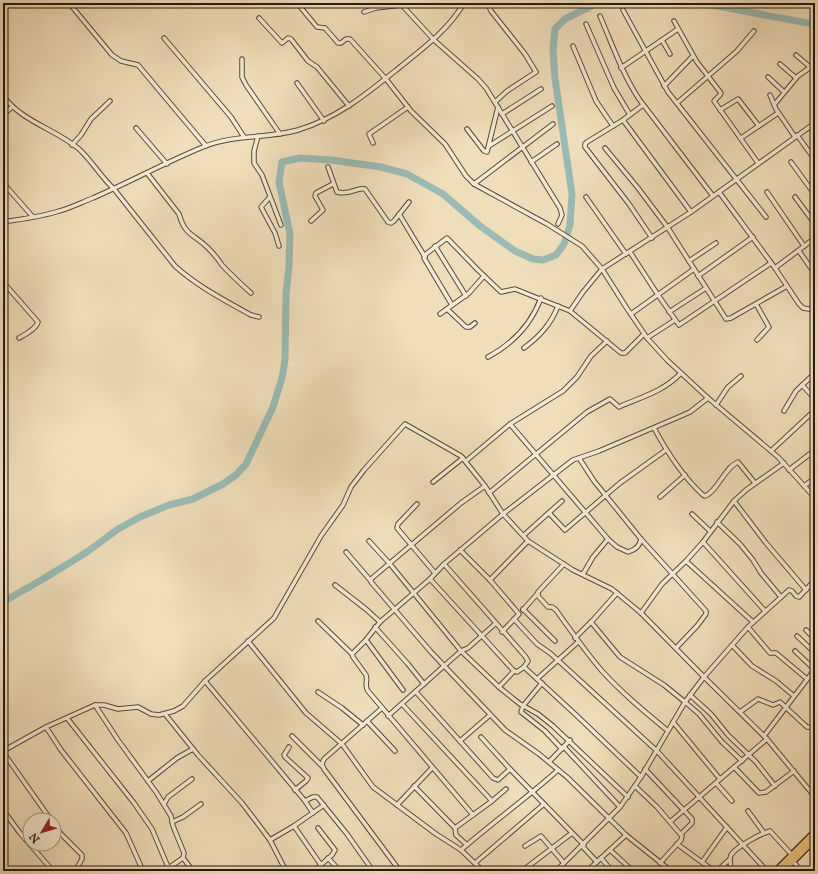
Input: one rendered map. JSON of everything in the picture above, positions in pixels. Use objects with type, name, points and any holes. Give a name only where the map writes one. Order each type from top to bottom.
[{"type":"main road","points":[[782,871],[815,832]]},
{"type":"main road","points":[[776,871],[815,839]]},
{"type":"street","points":[[69,3],[116,58],[121,61],[138,65],[206,146]]},
{"type":"street","points":[[297,3],[317,27],[325,28],[338,43],[341,43],[346,39],[350,39],[386,79],[408,108],[445,144],[466,176],[474,184],[578,242],[602,269],[644,334],[667,360],[708,398],[784,463],[815,497]]},
{"type":"street","points":[[3,222],[67,209],[206,146],[223,140],[280,134],[298,130],[324,121],[349,106],[386,79],[434,40],[449,25],[464,3]]},
{"type":"street","points":[[491,3],[491,11],[525,54],[536,72],[507,91],[495,102]]},
{"type":"street","points":[[812,3],[815,9]]},
{"type":"street","points":[[364,12],[376,8],[401,4],[434,40],[482,83],[562,212],[561,219],[558,224]]},
{"type":"street","points":[[623,10],[664,86],[766,217]]},
{"type":"street","points":[[600,16],[621,68],[629,83],[713,196]]},
{"type":"street","points":[[259,18],[282,43],[288,38],[291,39],[308,61],[317,67],[349,106]]},
{"type":"street","points":[[674,21],[693,56],[721,93],[713,101],[741,138],[758,164]]},
{"type":"street","points":[[586,24],[614,88],[630,115]]},
{"type":"street","points":[[621,68],[678,29]]},
{"type":"street","points":[[677,103],[737,51],[754,31]]},
{"type":"street","points":[[164,38],[231,117],[244,137]]},
{"type":"street","points":[[662,40],[670,54]]},
{"type":"street","points":[[573,46],[596,101],[613,126]]},
{"type":"street","points":[[796,55],[810,67]]},
{"type":"street","points":[[664,86],[693,56]]},
{"type":"street","points":[[242,59],[242,77],[246,85],[280,134]]},
{"type":"street","points":[[780,64],[796,78]]},
{"type":"street","points":[[774,105],[796,78],[815,64]]},
{"type":"street","points":[[768,77],[784,92]]},
{"type":"street","points":[[297,83],[324,121]]},
{"type":"street","points":[[502,114],[541,88]]},
{"type":"street","points":[[770,95],[778,113],[815,160]]},
{"type":"street","points":[[3,96],[12,106],[29,120],[54,132],[84,154],[171,261],[193,282],[251,315],[258,317]]},
{"type":"street","points":[[720,110],[738,99],[759,126]]},
{"type":"street","points":[[72,145],[81,135],[91,119],[110,101]]},
{"type":"street","points":[[644,105],[587,142],[585,147],[629,204],[652,238]]},
{"type":"street","points":[[3,115],[12,106]]},
{"type":"street","points":[[489,146],[552,106]]},
{"type":"street","points":[[467,129],[484,151],[487,152],[498,107]]},
{"type":"street","points":[[373,142],[369,134],[408,108]]},
{"type":"street","points":[[741,138],[778,113]]},
{"type":"street","points":[[623,120],[691,212]]},
{"type":"street","points":[[570,311],[602,269],[668,228],[815,123]]},
{"type":"street","points":[[474,184],[553,124]]},
{"type":"street","points":[[810,127],[815,134]]},
{"type":"street","points":[[136,128],[167,164]]},
{"type":"street","points":[[258,136],[254,150],[254,163],[262,175],[281,225]]},
{"type":"street","points":[[531,162],[557,144]]},
{"type":"street","points":[[605,148],[668,228],[727,320],[787,286]]},
{"type":"street","points":[[791,162],[815,195]]},
{"type":"street","points":[[328,167],[335,190],[339,193],[348,193],[362,188],[365,189],[388,222],[391,223],[394,221],[409,202]]},
{"type":"street","points":[[147,173],[179,214],[184,228],[209,248],[223,265],[251,293]]},
{"type":"street","points":[[3,183],[33,217]]},
{"type":"street","points":[[312,222],[323,210],[315,196],[316,193],[333,184]]},
{"type":"street","points":[[719,192],[803,308],[815,310]]},
{"type":"street","points":[[767,192],[804,246]]},
{"type":"street","points":[[270,197],[261,207],[275,233],[279,246]]},
{"type":"street","points":[[586,197],[678,324],[681,324],[715,302],[771,263]]},
{"type":"street","points":[[795,197],[815,224]]},
{"type":"street","points":[[399,214],[452,305]]},
{"type":"street","points":[[698,276],[753,237]]},
{"type":"street","points":[[424,256],[445,238],[449,238],[501,292],[515,289],[541,298],[570,311],[621,353],[623,353],[644,334]]},
{"type":"street","points":[[775,268],[815,238]]},
{"type":"street","points":[[689,261],[716,243]]},
{"type":"street","points":[[436,246],[466,296]]},
{"type":"street","points":[[799,251],[815,274]]},
{"type":"street","points":[[631,314],[694,269]]},
{"type":"street","points":[[440,314],[466,296],[484,276]]},
{"type":"street","points":[[3,282],[38,322],[34,328],[19,338]]},
{"type":"street","points":[[669,312],[706,288]]},
{"type":"street","points":[[488,357],[501,350],[516,337],[534,313],[541,298]]},
{"type":"street","points":[[756,304],[769,326],[757,340]]},
{"type":"street","points":[[524,348],[546,329],[558,306]]},
{"type":"street","points":[[447,309],[466,327],[470,327],[475,323]]},
{"type":"street","points":[[647,338],[675,320]]},
{"type":"street","points":[[433,482],[465,460],[510,424],[557,395],[570,385],[591,356],[607,341]]},
{"type":"street","points":[[489,493],[535,453],[587,412],[610,399],[619,407],[664,388],[674,381],[681,373]]},
{"type":"street","points":[[784,411],[796,391],[815,373]]},
{"type":"street","points":[[716,405],[728,388],[741,376]]},
{"type":"street","points":[[802,385],[815,399]]},
{"type":"street","points":[[352,654],[366,640],[380,622],[430,579],[444,564],[503,514],[569,463],[690,412],[708,398]]},
{"type":"street","points":[[771,452],[815,410]]},
{"type":"street","points":[[45,812],[3,752],[46,727],[95,705],[104,705],[118,709],[138,707],[151,714],[159,715],[183,706],[205,681],[274,618],[321,536],[343,505],[351,487],[368,465],[405,424],[454,451],[465,460],[503,514],[528,541],[573,570],[612,589],[641,613],[766,737],[815,797]]},
{"type":"street","points":[[510,424],[585,513],[617,547],[628,552],[634,550],[640,544],[641,539]]},
{"type":"street","points":[[654,428],[666,450],[685,475],[703,495],[707,495],[733,465],[738,462],[755,483]]},
{"type":"street","points":[[549,513],[565,530],[605,495],[666,450]]},
{"type":"street","points":[[790,470],[815,450]]},
{"type":"street","points":[[578,458],[594,481],[641,539],[705,610],[706,614],[697,626],[676,648]]},
{"type":"street","points":[[641,613],[662,584],[703,542],[710,530],[734,501],[755,483],[784,463]]},
{"type":"street","points":[[660,497],[685,475]]},
{"type":"street","points":[[804,486],[815,478]]},
{"type":"street","points":[[370,580],[461,503],[484,486]]},
{"type":"street","points":[[524,536],[562,501]]},
{"type":"street","points":[[734,501],[766,543],[806,590]]},
{"type":"street","points":[[417,504],[397,526],[435,573]]},
{"type":"street","points":[[692,514],[710,530]]},
{"type":"street","points":[[717,522],[740,544],[781,597]]},
{"type":"street","points":[[583,574],[593,557],[608,539]]},
{"type":"street","points":[[490,580],[528,541]]},
{"type":"street","points":[[369,542],[390,564],[461,651],[498,687],[523,706],[538,714],[570,740],[628,797]]},
{"type":"street","points":[[703,542],[765,611]]},
{"type":"street","points":[[460,550],[490,580],[519,614]]},
{"type":"street","points":[[346,552],[394,610],[444,666],[505,730],[549,762],[626,835],[671,871]]},
{"type":"street","points":[[686,561],[753,622]]},
{"type":"street","points":[[430,579],[514,670],[517,672],[524,667],[528,661],[527,659],[444,564]]},
{"type":"street","points":[[502,632],[564,564]]},
{"type":"street","points":[[556,871],[610,819],[628,797],[657,751],[685,702],[704,677],[732,645],[753,622],[781,597],[790,590],[796,596],[799,596],[815,580]]},
{"type":"street","points":[[335,586],[367,610],[380,622]]},
{"type":"street","points":[[538,593],[538,596],[547,606],[556,610],[577,640],[603,672],[620,690],[668,731]]},
{"type":"street","points":[[537,679],[577,640],[617,593]]},
{"type":"street","points":[[523,609],[555,641]]},
{"type":"street","points":[[514,620],[537,644],[546,649],[657,751],[767,871]]},
{"type":"street","points":[[318,621],[352,654],[366,675],[366,689],[473,815]]},
{"type":"street","points":[[591,622],[620,657],[664,685],[700,714],[722,742],[742,761]]},
{"type":"street","points":[[388,716],[461,651],[468,648],[495,624]]},
{"type":"street","points":[[375,627],[424,684]]},
{"type":"street","points":[[748,628],[770,653],[776,653],[807,679]]},
{"type":"street","points":[[806,630],[815,639]]},
{"type":"street","points":[[797,636],[815,653]]},
{"type":"street","points":[[366,640],[403,690]]},
{"type":"street","points":[[248,641],[306,712],[342,744],[373,787],[436,834],[462,850],[483,871]]},
{"type":"street","points":[[732,645],[752,666],[776,681],[794,696]]},
{"type":"street","points":[[670,822],[735,768],[766,737],[786,706],[815,670],[795,651]]},
{"type":"street","points":[[524,667],[641,777]]},
{"type":"street","points":[[498,687],[514,670]]},
{"type":"street","points":[[205,681],[305,801],[313,813]]},
{"type":"street","points":[[542,683],[523,706],[522,713],[545,731],[563,748],[620,807]]},
{"type":"street","points":[[318,692],[342,708],[363,725]]},
{"type":"street","points":[[416,692],[496,780],[498,780],[510,769]]},
{"type":"street","points":[[690,695],[711,714],[728,735],[763,770],[775,786]]},
{"type":"street","points":[[740,712],[758,699],[773,705],[782,702],[807,727],[815,728]]},
{"type":"street","points":[[402,704],[492,801]]},
{"type":"street","points":[[95,705],[164,804],[171,816],[184,853],[183,858],[193,871]]},
{"type":"street","points":[[322,766],[324,759],[382,708]]},
{"type":"street","points":[[165,714],[193,749],[242,803],[270,840],[286,871]]},
{"type":"street","points":[[460,741],[490,715]]},
{"type":"street","points":[[67,718],[134,803],[152,829],[168,867]]},
{"type":"street","points":[[367,721],[395,751]]},
{"type":"street","points":[[673,722],[720,779]]},
{"type":"street","points":[[46,727],[61,750],[126,833],[143,871]]},
{"type":"street","points":[[292,736],[322,766],[400,871]]},
{"type":"street","points":[[481,737],[572,833],[597,862]]},
{"type":"street","points":[[549,762],[570,740]]},
{"type":"street","points":[[290,748],[284,755],[285,757],[308,778],[295,790]]},
{"type":"street","points":[[148,781],[177,758],[193,749]]},
{"type":"street","points":[[397,804],[432,768]]},
{"type":"street","points":[[735,768],[756,791],[760,793],[766,792],[794,771]]},
{"type":"street","points":[[646,769],[694,821],[681,834],[682,838],[662,864],[659,871]]},
{"type":"street","points":[[462,850],[558,770]]},
{"type":"street","points":[[164,804],[168,798],[192,779]]},
{"type":"street","points":[[716,783],[732,801]]},
{"type":"street","points":[[414,786],[455,828],[456,835],[467,845]]},
{"type":"street","points":[[635,786],[657,807],[681,834]]},
{"type":"street","points":[[455,828],[506,789]]},
{"type":"street","points":[[305,801],[315,796],[324,805],[373,871]]},
{"type":"street","points":[[172,822],[183,817],[201,804]]},
{"type":"street","points":[[475,863],[544,804]]},
{"type":"street","points":[[270,840],[294,826],[324,805]]},
{"type":"street","points":[[3,810],[20,833],[53,871]]},
{"type":"street","points":[[748,812],[764,833]]},
{"type":"street","points":[[294,826],[321,865]]},
{"type":"street","points":[[702,862],[727,827]]},
{"type":"street","points":[[314,871],[335,850],[318,828]]},
{"type":"street","points":[[731,871],[730,860],[732,854],[749,840],[770,831],[793,858],[801,871]]},
{"type":"street","points":[[522,871],[572,833]]},
{"type":"street","points":[[62,835],[82,855],[82,859],[77,868],[79,871]]},
{"type":"street","points":[[587,871],[626,835]]},
{"type":"street","points":[[525,846],[541,836],[564,863]]},
{"type":"street","points":[[677,844],[711,870],[716,870],[730,860]]},
{"type":"street","points":[[610,850],[633,871]]},
{"type":"street","points":[[164,871],[183,858]]},
{"type":"street","points":[[328,858],[340,871]]},
{"type":"street","points":[[600,858],[612,871]]},
{"type":"waterway","points":[[3,602],[87,552],[118,529],[140,517],[169,505],[193,499],[223,484],[236,475],[246,464],[273,407],[282,378],[285,360],[286,294],[290,234],[279,182],[282,162],[300,158],[331,160],[381,167],[407,174],[443,194],[480,226],[515,251],[533,259],[543,260],[556,255],[564,244],[570,225],[572,194],[555,79],[553,49],[555,29],[565,19],[597,3]]},
{"type":"waterway","points":[[699,3],[815,24]]}]
